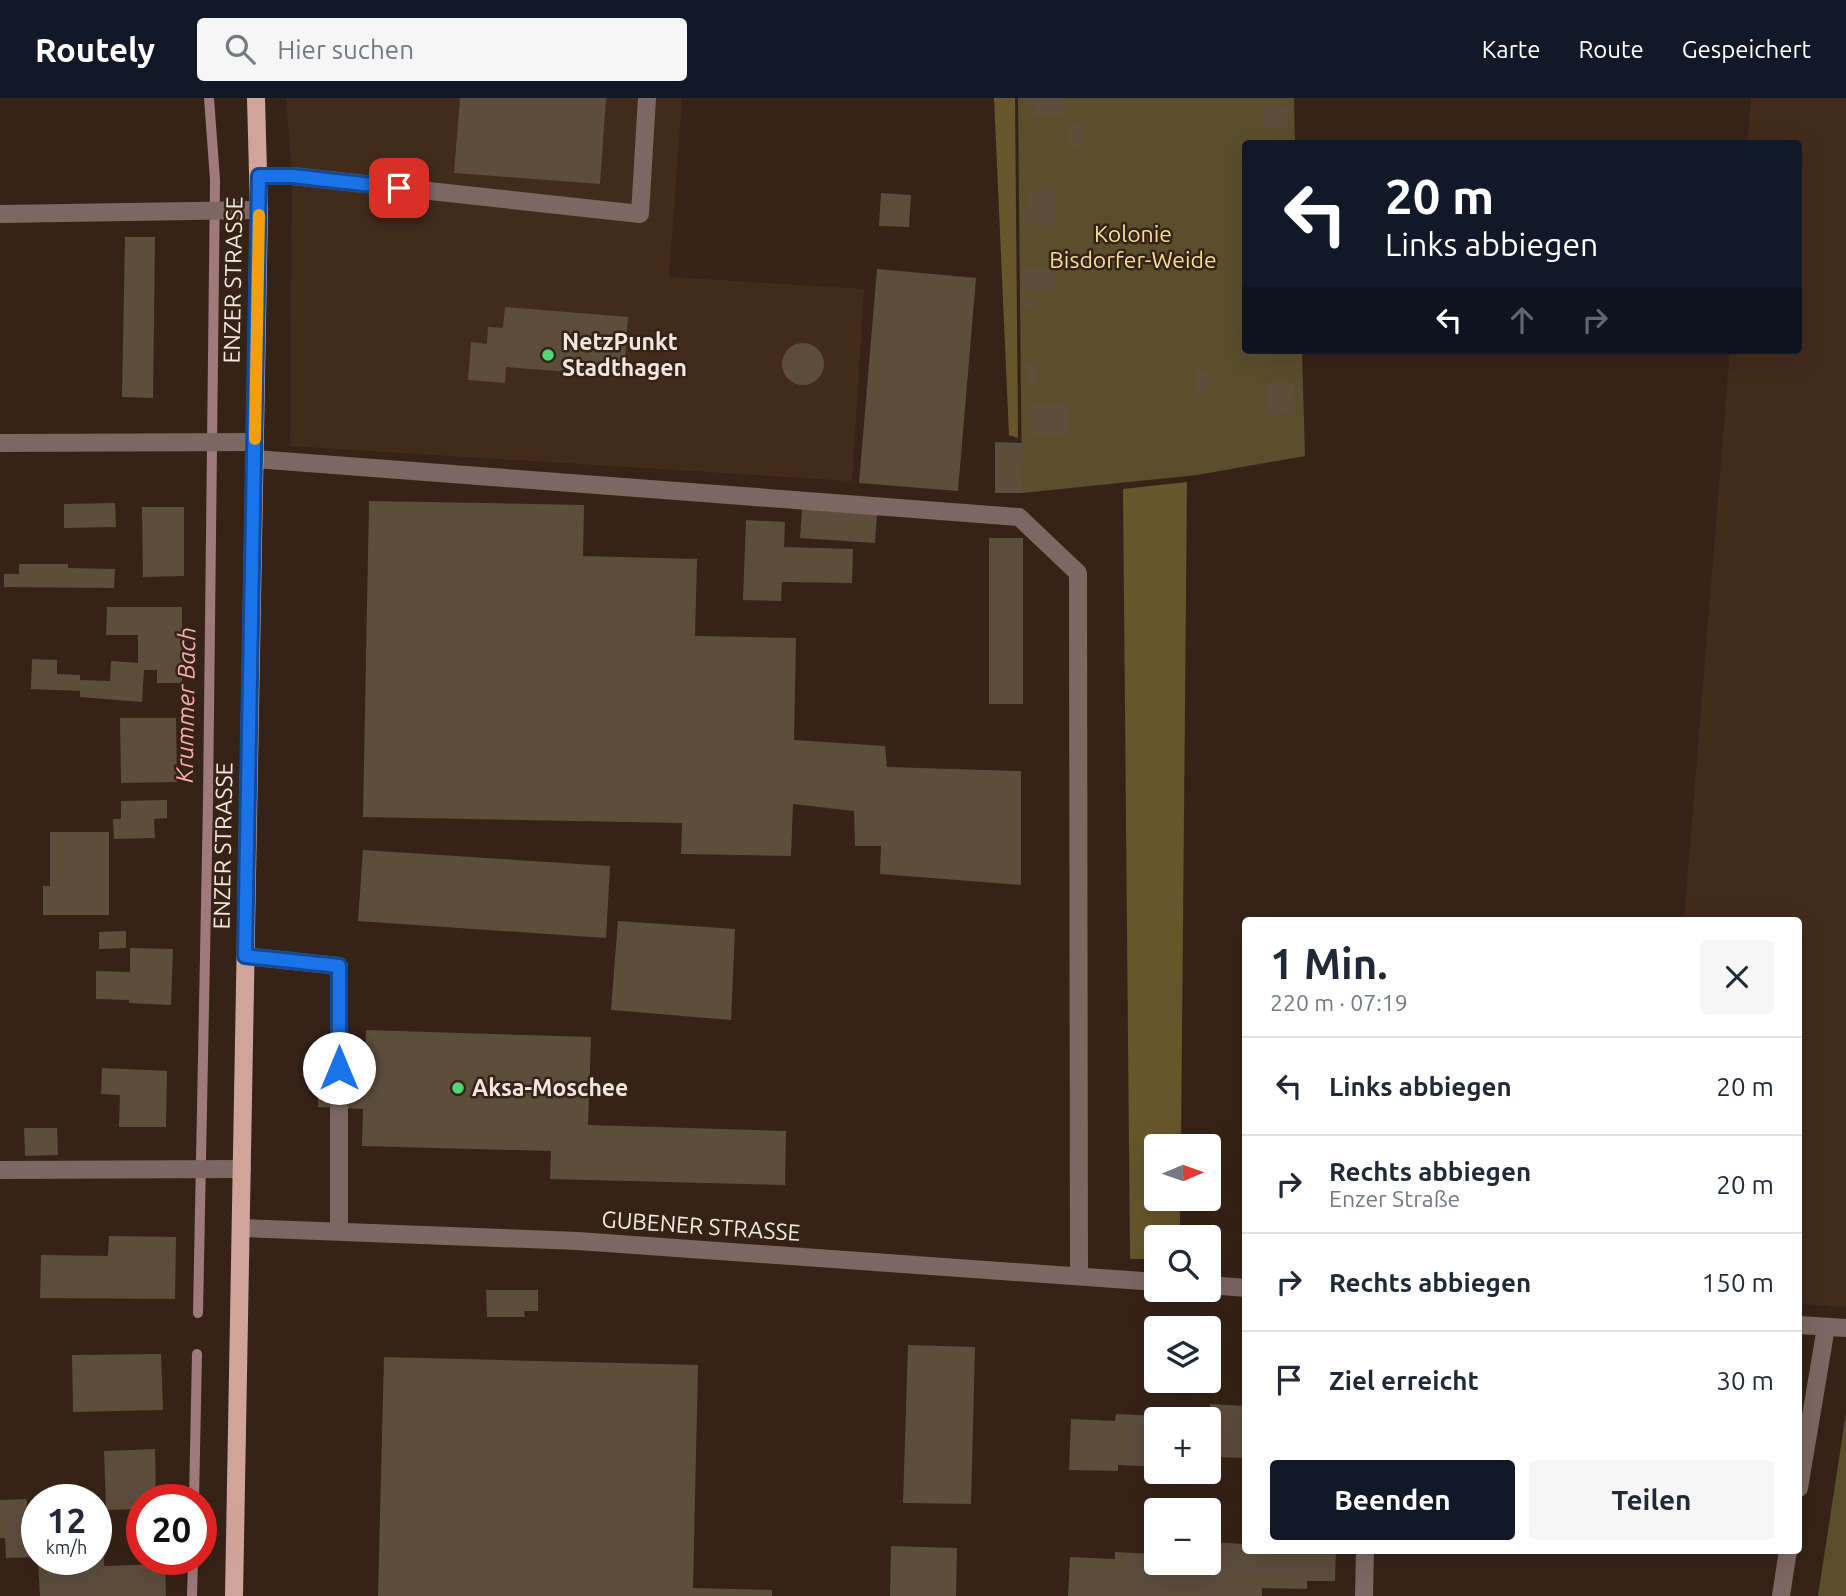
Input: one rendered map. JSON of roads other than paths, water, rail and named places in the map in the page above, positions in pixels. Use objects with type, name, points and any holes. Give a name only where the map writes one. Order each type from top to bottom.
[{"type":"main road","name":"ENZER STRASSE","points":[[234,1596],[259,209],[256,98]]},
{"type":"street","points":[[259,176],[292,176],[640,214],[647,98]]},
{"type":"street","points":[[0,214],[259,209]]},
{"type":"street","points":[[0,443],[225,442],[255,451],[1018,517],[1078,573],[1079,1276]]},
{"type":"street","points":[[245,956],[339,966],[339,1068]]},
{"type":"street","points":[[339,1108],[339,1231]]},
{"type":"street","points":[[0,1170],[242,1169]]},
{"type":"street","name":"GUBENER STRASSE","points":[[242,1228],[578,1241],[1144,1281]]},
{"type":"street","points":[[1221,1287],[1242,1288]]},
{"type":"street","points":[[1802,1325],[1846,1328]]},
{"type":"street","points":[[1802,1470],[1826,1327]]},
{"type":"street","points":[[1364,1596],[1365,1554]]},
{"type":"street","points":[[1781,1596],[1787,1554]]},
{"type":"waterway","name":"Krummer Bach","points":[[198,1313],[208,802],[215,180],[209,98]]},
{"type":"waterway","name":"Krummer Bach","points":[[194,1484],[197,1354]]},
{"type":"waterway","name":"Krummer Bach","points":[[192,1596],[193,1575]]},
{"type":"tunnel","points":[[339,1067],[339,1108]]},
{"type":"place","name":"NetzPunkt Stadthagen","points":[[548,355]]},
{"type":"place","name":"Aksa-Moschee","points":[[458,1088]]},
{"type":"park label","name":"Kolonie Bisdorfer-Weide","points":[[1133,247]]}]
